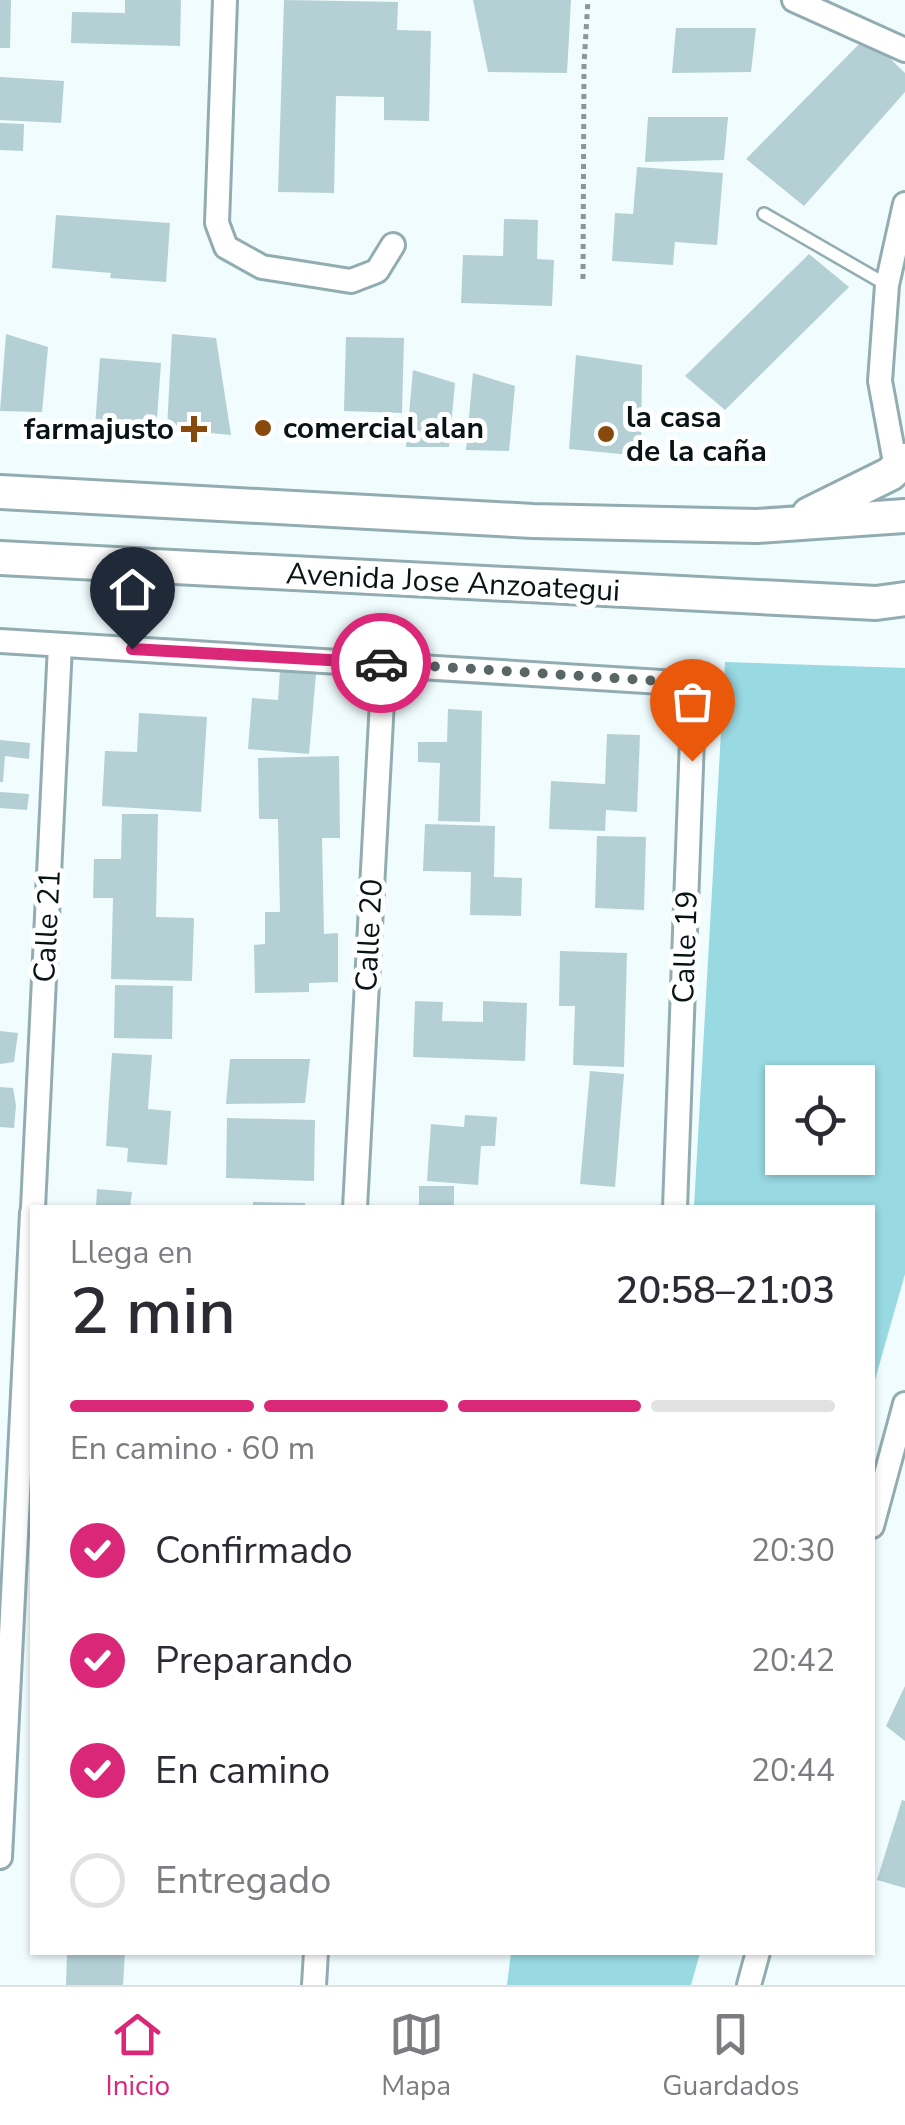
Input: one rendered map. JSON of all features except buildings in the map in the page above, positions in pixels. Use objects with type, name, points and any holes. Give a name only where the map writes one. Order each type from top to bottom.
[{"type":"street","points":[[225,0],[217,223],[226,246],[262,267],[351,281],[377,271],[394,245]]},
{"type":"street","points":[[794,0],[905,50]]},
{"type":"street","points":[[792,523],[901,464],[880,381],[886,285],[905,204]]},
{"type":"street","points":[[0,492],[533,520],[756,526],[905,516]]},
{"type":"street","name":"Avenida Jose Anzoategui","points":[[0,558],[895,604]]},
{"type":"street","points":[[0,641],[384,663]]},
{"type":"street","name":"Calle 21","points":[[33,1205],[60,645]]},
{"type":"street","name":"Calle 19","points":[[384,663],[690,683],[696,687],[674,1205]]},
{"type":"street","name":"Calle 20","points":[[355,1205],[384,663]]},
{"type":"street","name":"Calle 21","points":[[0,1857],[14,1686],[30,1285]]},
{"type":"street","points":[[875,1515],[905,1404]]},
{"type":"street","points":[[314,1985],[316,1955]]},
{"type":"street","points":[[749,1985],[757,1955]]},
{"type":"lane","points":[[764,214],[886,285]]},
{"type":"path","points":[[583,279],[588,0]]},
{"type":"shaded area","points":[[725,662],[905,668],[905,1274],[875,1380],[875,1205],[694,1205]]},
{"type":"shaded area","points":[[511,1955],[699,1955],[691,1985],[507,1985]]},
{"type":"way so far","points":[[381,663],[694,684],[692,761]]},
{"type":"place","name":"comercial alan","points":[[263,428]]},
{"type":"place","name":"farmajusto","points":[[194,429]]},
{"type":"place","name":"la casa de la caña","points":[[606,434]]},
{"type":"route","points":[[132,649],[381,663]]}]
